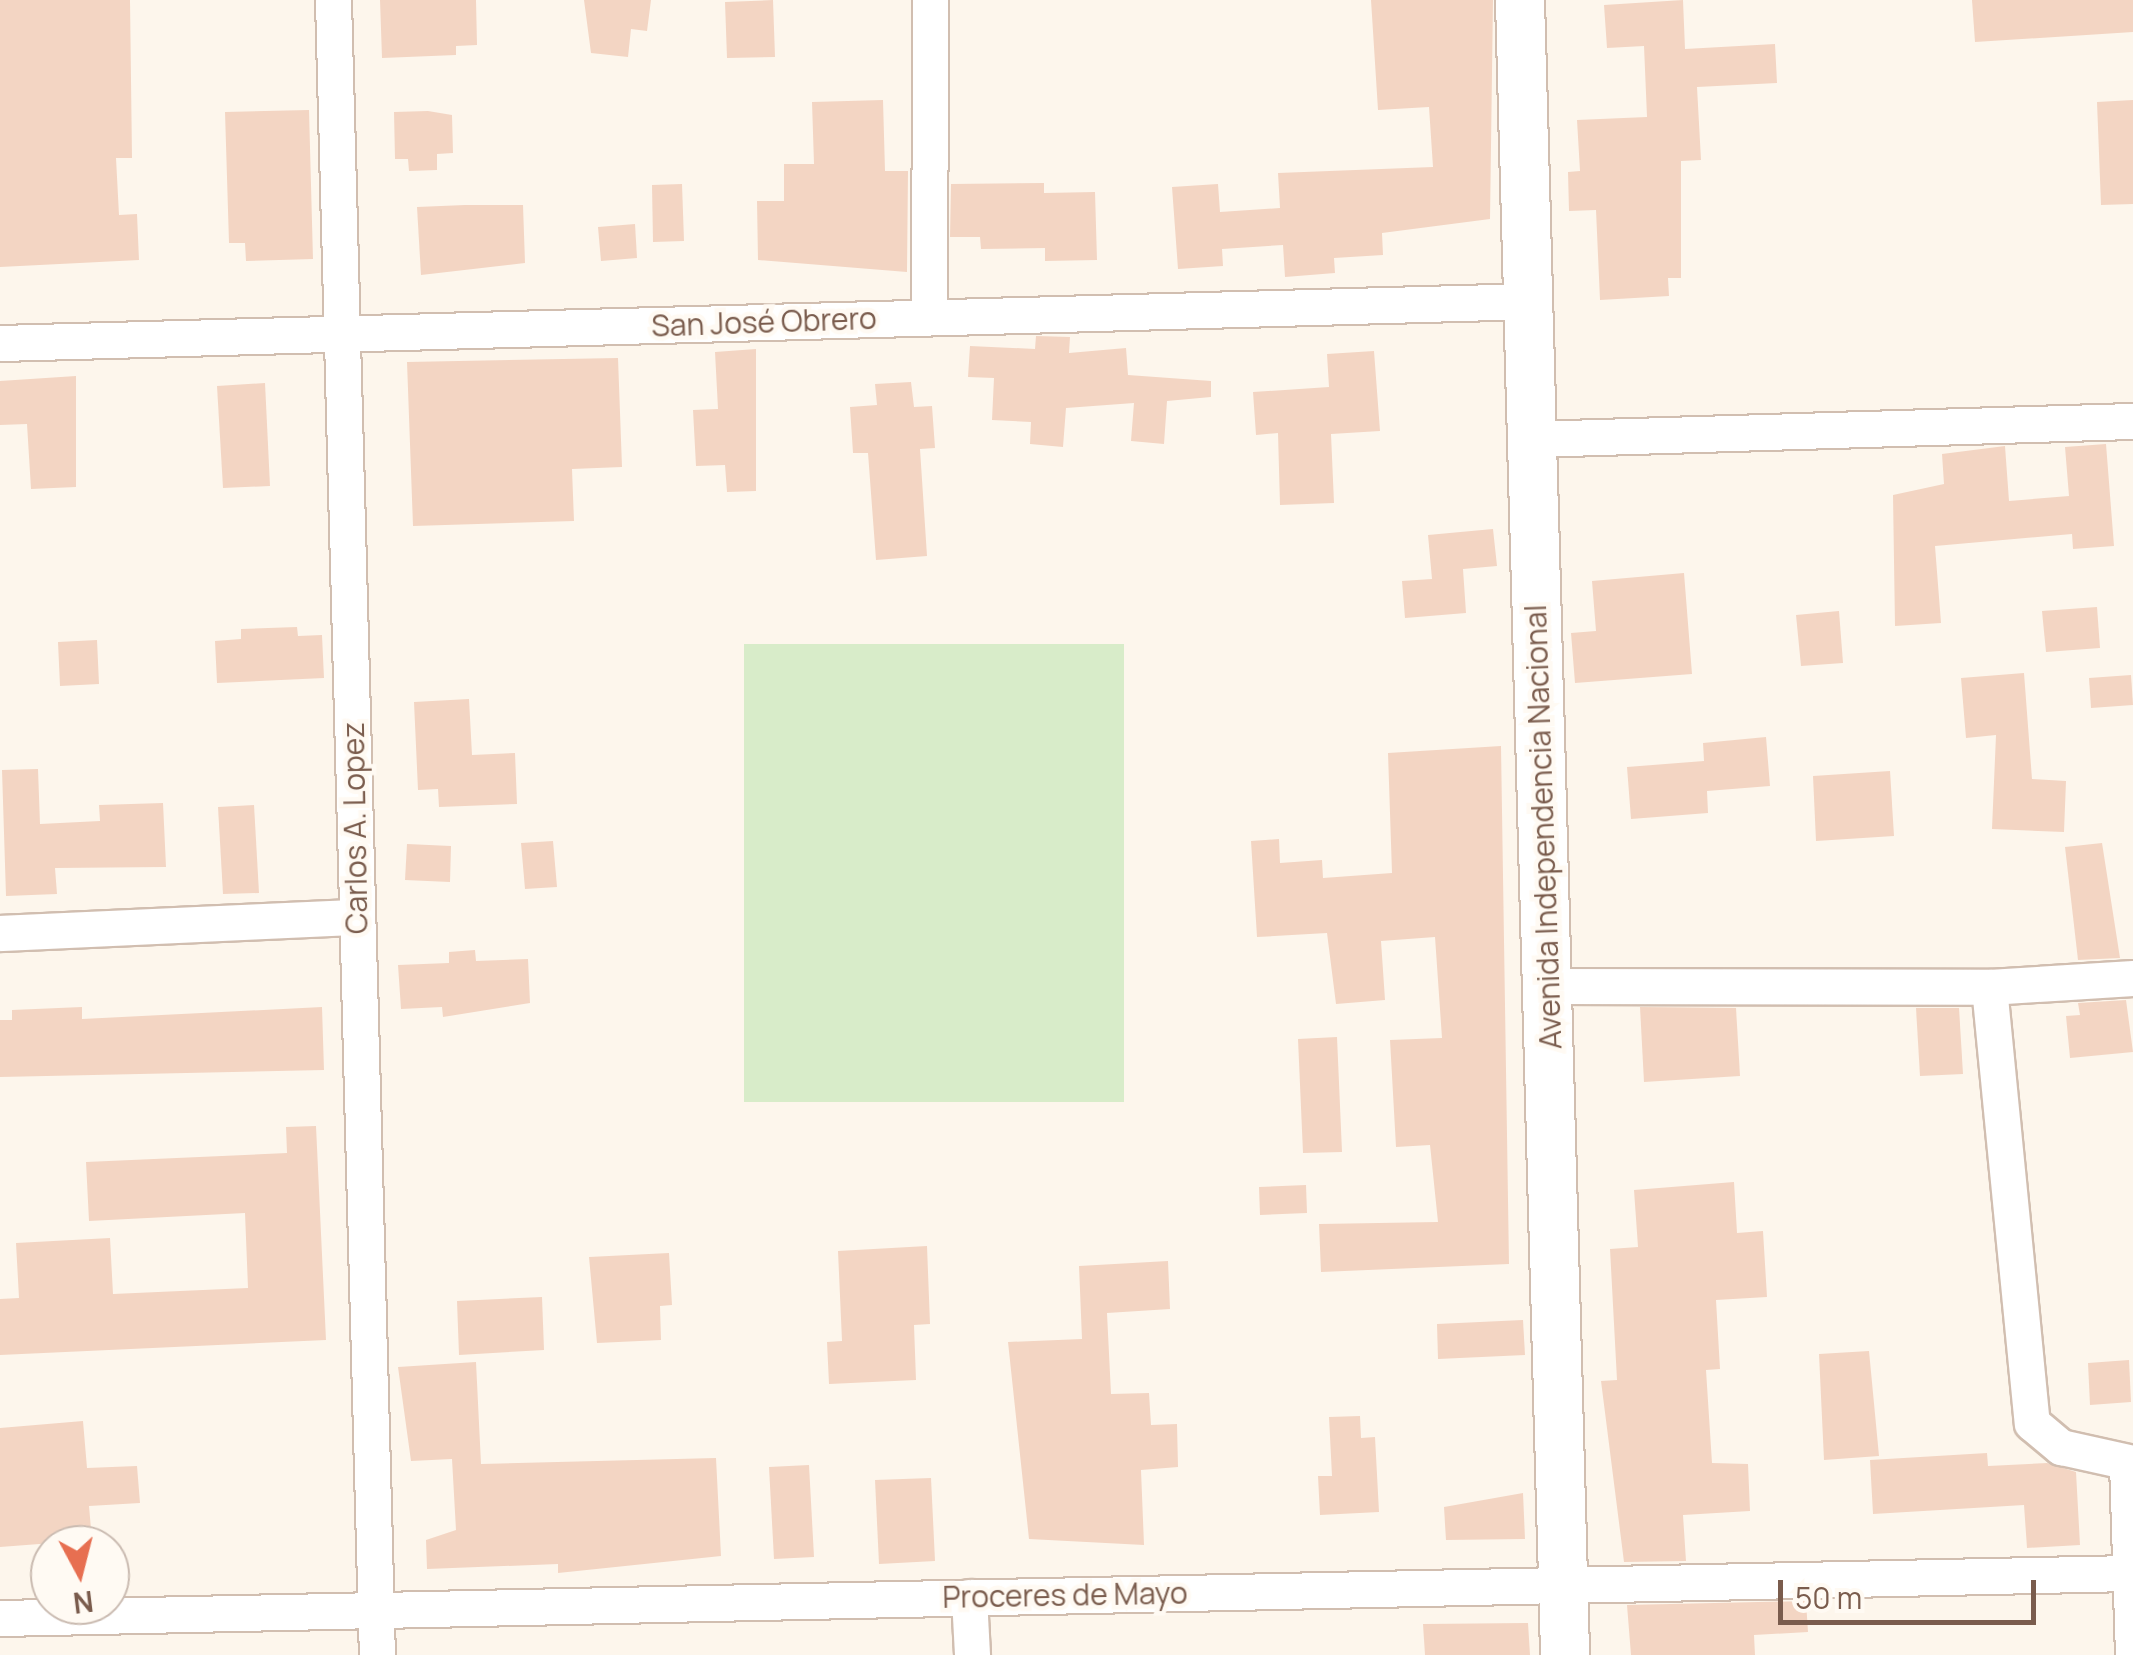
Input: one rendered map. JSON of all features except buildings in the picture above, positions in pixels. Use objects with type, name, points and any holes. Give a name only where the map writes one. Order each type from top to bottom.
[{"type":"main road","name":"Avenida Independencia Nacional","points":[[1520,0],[1565,1655]]},
{"type":"street","name":"Carlos A. Lopez","points":[[333,0],[377,1655]]},
{"type":"street","points":[[929,317],[930,0]]},
{"type":"street","name":"San José Obrero","points":[[0,343],[1528,301]]},
{"type":"street","points":[[1532,439],[2133,422]]},
{"type":"street","points":[[0,934],[357,917]]},
{"type":"street","points":[[1547,986],[1989,987],[2133,978]]},
{"type":"street","points":[[1989,987],[2032,1422],[2061,1447],[2130,1463],[2133,1655]]},
{"type":"street","name":"Proceres de Mayo","points":[[0,1618],[2130,1573]]},
{"type":"street","points":[[970,1597],[972,1655]]},
{"type":"green space","points":[[744,644],[1124,644],[1124,1102],[744,1102]]}]
